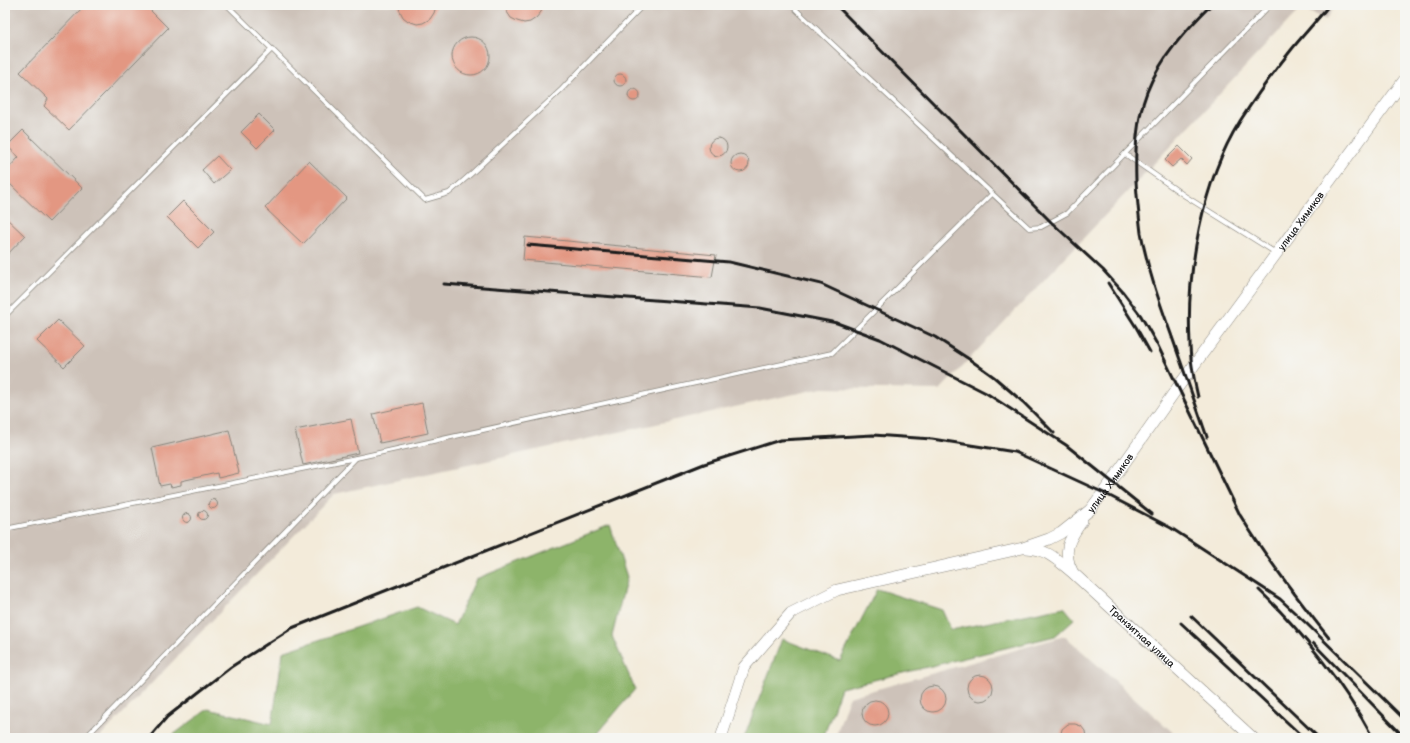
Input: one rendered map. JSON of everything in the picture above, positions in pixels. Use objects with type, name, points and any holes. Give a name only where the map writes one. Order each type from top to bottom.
[{"type":"street","name":"улица Химиков","points":[[721,738],[744,667],[792,613],[838,590],[1023,548],[1061,533],[1090,510],[1108,488],[1178,387],[1276,253],[1398,91],[1405,79]]},
{"type":"street","points":[[1072,572],[1068,563],[1068,544],[1090,510]]},
{"type":"street","name":"Транзитная улица","points":[[1023,548],[1036,549],[1051,555],[1072,572],[1253,738]]},
{"type":"lane","points":[[227,5],[425,200],[449,193],[471,174],[562,89],[643,5]]},
{"type":"lane","points":[[791,5],[1029,228],[1040,227],[1067,213],[1270,5]]},
{"type":"lane","points":[[5,316],[272,49]]},
{"type":"lane","points":[[1125,154],[1185,196],[1276,253]]},
{"type":"lane","points":[[5,529],[356,458],[832,353],[992,194]]},
{"type":"lane","points":[[85,738],[356,458]]},
{"type":"shaded area","points":[[5,5],[1335,5],[1326,20],[1301,8],[940,390],[822,388],[334,494],[99,738],[5,738]]},
{"type":"shaded area","points":[[1065,636],[1179,738],[835,738],[849,697]]},
{"type":"green space","points":[[610,525],[627,577],[612,636],[635,689],[594,738],[169,738],[208,709],[272,724],[283,652],[417,607],[455,625],[476,579]]},
{"type":"green space","points":[[877,589],[942,610],[951,630],[1064,607],[1074,619],[1055,636],[841,688],[823,738],[744,738],[782,639],[840,661]]},
{"type":"building","points":[[85,5],[145,5],[168,28],[69,130],[44,106],[48,99],[20,72]]},
{"type":"building","points":[[398,5],[436,6],[430,19],[423,23],[417,24],[408,21],[403,17]]},
{"type":"building","points":[[505,5],[543,5],[541,12],[536,18],[530,22],[524,23],[511,18]]},
{"type":"building","points":[[467,37],[475,37],[482,40],[487,45],[490,56],[487,67],[482,72],[475,75],[467,75],[460,72],[455,67],[452,60],[452,52],[455,45],[460,40]]},
{"type":"building","points":[[618,74],[622,74],[626,80],[622,86],[618,86],[614,82],[614,78]]},
{"type":"building","points":[[632,89],[636,89],[640,95],[636,101],[632,101],[628,97],[628,93]]},
{"type":"building","points":[[259,114],[275,130],[257,148],[241,132]]},
{"type":"building","points":[[23,130],[82,188],[49,222],[5,179],[5,172],[19,157],[7,146]]},
{"type":"building","points":[[714,138],[722,138],[727,143],[725,154],[722,156],[714,156],[709,151],[709,143]]},
{"type":"building","points":[[1179,146],[1192,159],[1187,165],[1181,159],[1172,167],[1165,160]]},
{"type":"building","points":[[736,154],[744,154],[749,159],[747,170],[744,172],[736,172],[731,167],[731,159]]},
{"type":"building","points":[[217,156],[230,170],[214,184],[202,170]]},
{"type":"building","points":[[309,161],[347,198],[303,244],[265,208]]},
{"type":"building","points":[[183,201],[214,232],[198,248],[167,217]]},
{"type":"building","points":[[5,217],[25,236],[5,257]]},
{"type":"building","points":[[525,237],[716,255],[712,277],[523,260]]},
{"type":"building","points":[[58,320],[85,346],[64,367],[37,341]]},
{"type":"building","points":[[422,403],[428,433],[380,443],[373,414]]},
{"type":"building","points":[[351,419],[358,453],[303,465],[295,430]]},
{"type":"building","points":[[229,430],[239,473],[218,478],[217,473],[181,481],[181,485],[171,487],[170,484],[160,486],[152,448]]},
{"type":"building","points":[[213,499],[218,504],[213,509],[208,504]]},
{"type":"building","points":[[203,510],[208,515],[203,520],[198,515]]},
{"type":"building","points":[[187,513],[192,518],[187,523],[182,518]]},
{"type":"building","points":[[980,675],[989,679],[993,688],[989,697],[980,701],[971,697],[967,688],[971,679]]},
{"type":"building","points":[[933,686],[942,690],[946,699],[942,708],[933,712],[924,708],[920,699],[924,690]]},
{"type":"building","points":[[875,700],[884,704],[888,713],[884,722],[875,726],[866,722],[862,713],[866,704]]},
{"type":"building","points":[[1068,724],[1081,726],[1085,731],[1086,738],[1060,738],[1062,729]]},
{"type":"railway","points":[[836,5],[1051,222],[1103,270],[1122,291],[1141,316],[1158,346],[1240,515],[1283,578],[1329,638]]},
{"type":"railway","points":[[1207,437],[1150,271],[1141,233],[1136,181],[1136,159],[1140,114],[1152,80],[1174,45],[1211,5]]},
{"type":"railway","points":[[1198,397],[1192,370],[1189,316],[1194,258],[1206,199],[1227,145],[1240,121],[1269,78],[1329,5]]},
{"type":"railway","points":[[528,245],[729,262],[821,284],[935,337],[994,377],[1023,402],[1054,433]]},
{"type":"railway","points":[[1108,283],[1150,352]]},
{"type":"railway","points":[[444,284],[760,308],[837,323],[880,339],[986,393],[1066,445],[1152,514]]},
{"type":"railway","points":[[149,738],[167,717],[231,667],[292,628],[704,464],[780,440],[873,435],[932,439],[1015,452],[1104,493],[1171,528],[1280,599],[1405,720]]},
{"type":"railway","points":[[1259,590],[1291,623],[1322,660],[1362,718],[1373,738]]},
{"type":"railway","points":[[1191,616],[1319,738]]},
{"type":"railway","points":[[1181,623],[1304,738]]},
{"type":"railway","points":[[1313,643],[1405,738]]}]
